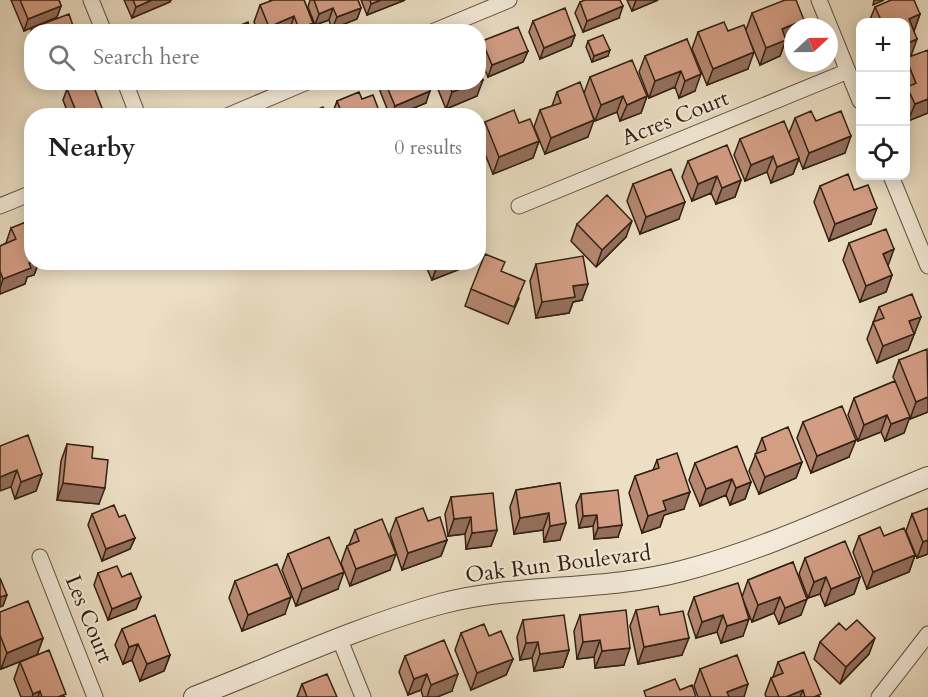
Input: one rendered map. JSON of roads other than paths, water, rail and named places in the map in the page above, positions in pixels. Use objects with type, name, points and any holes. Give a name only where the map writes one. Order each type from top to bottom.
[{"type":"street","points":[[91,0],[101,24]]},
{"type":"street","points":[[451,24],[509,0]]},
{"type":"street","points":[[819,0],[856,89]]},
{"type":"street","name":"Acres Court","points":[[519,206],[848,71]]},
{"type":"street","points":[[127,90],[135,108]]},
{"type":"street","points":[[246,108],[288,90]]},
{"type":"street","points":[[893,180],[928,266]]},
{"type":"street","points":[[0,206],[24,197]]},
{"type":"street","name":"Oak Run Boulevard","points":[[194,697],[391,619],[477,596],[526,588],[619,583],[681,571],[741,553],[928,477]]},
{"type":"street","name":"Les Court","points":[[40,557],[95,697]]},
{"type":"street","points":[[879,697],[928,634]]},
{"type":"street","points":[[340,640],[363,697]]}]
